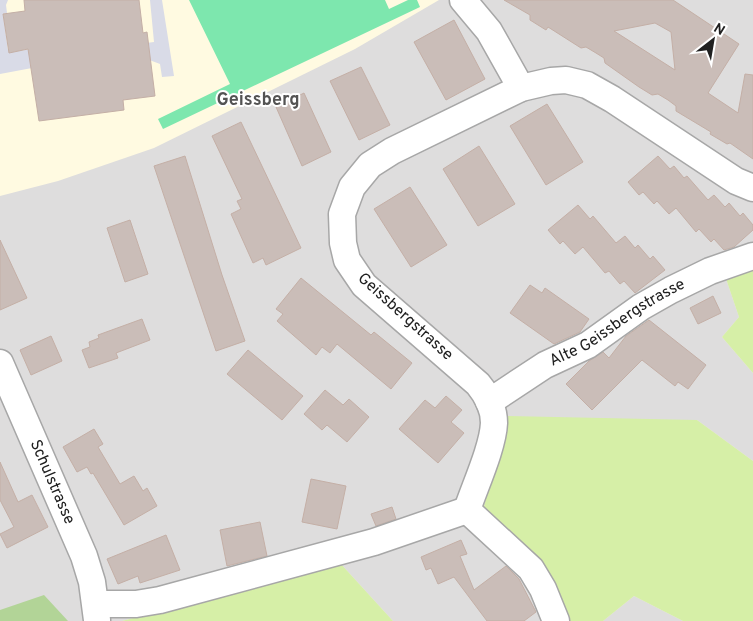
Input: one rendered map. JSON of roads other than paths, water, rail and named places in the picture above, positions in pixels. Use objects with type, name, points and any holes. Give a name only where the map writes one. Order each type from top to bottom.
[{"type":"street","points":[[463,0],[489,31],[521,88]]},
{"type":"street","name":"Geissbergstrasse","points":[[467,510],[493,431],[494,422],[490,402],[485,393],[470,376],[359,279],[347,260],[343,242],[342,214],[352,187],[370,165],[392,151],[521,88],[551,81],[566,80],[587,86],[619,104],[736,181],[753,188]]},
{"type":"street","name":"Alte Geissbergstrasse","points":[[490,402],[545,365],[588,345],[641,307],[671,290],[710,271],[753,256]]},
{"type":"street","name":"Schulstrasse","points":[[0,363],[74,530],[92,582],[97,612]]},
{"type":"street","points":[[97,612],[160,600],[374,542],[467,510],[531,569],[543,589],[556,621]]},
{"type":"district","name":"Geissberg","points":[[258,100]]}]
